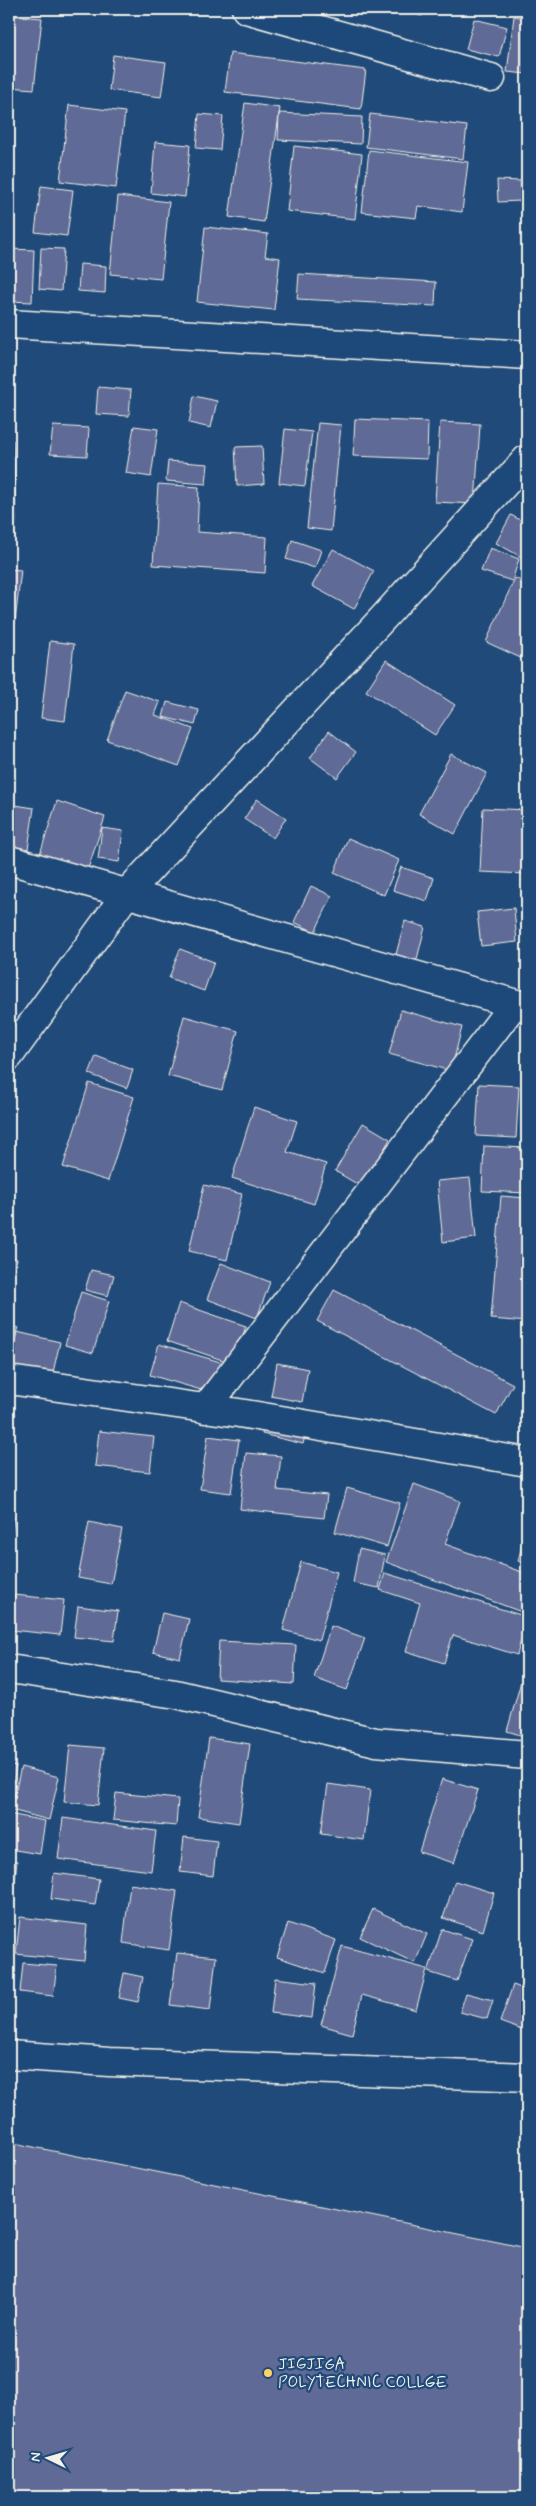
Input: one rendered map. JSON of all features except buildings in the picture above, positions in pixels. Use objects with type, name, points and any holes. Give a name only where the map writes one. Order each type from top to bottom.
[{"type":"street","points":[[246,9],[491,78]]},
{"type":"street","points":[[9,324],[527,355]]},
{"type":"street","points":[[9,1056],[127,893],[384,618],[527,459]]},
{"type":"street","points":[[9,860],[521,1005],[205,1409]]},
{"type":"street","points":[[9,1380],[205,1409],[527,1462]]},
{"type":"street","points":[[9,1669],[176,1694],[376,1742],[527,1755]]},
{"type":"street","points":[[9,2055],[118,2062],[527,2077]]},
{"type":"place","name":"JIGJIGA POLYTECHNIC COLLGE","points":[[268,2373]]}]
